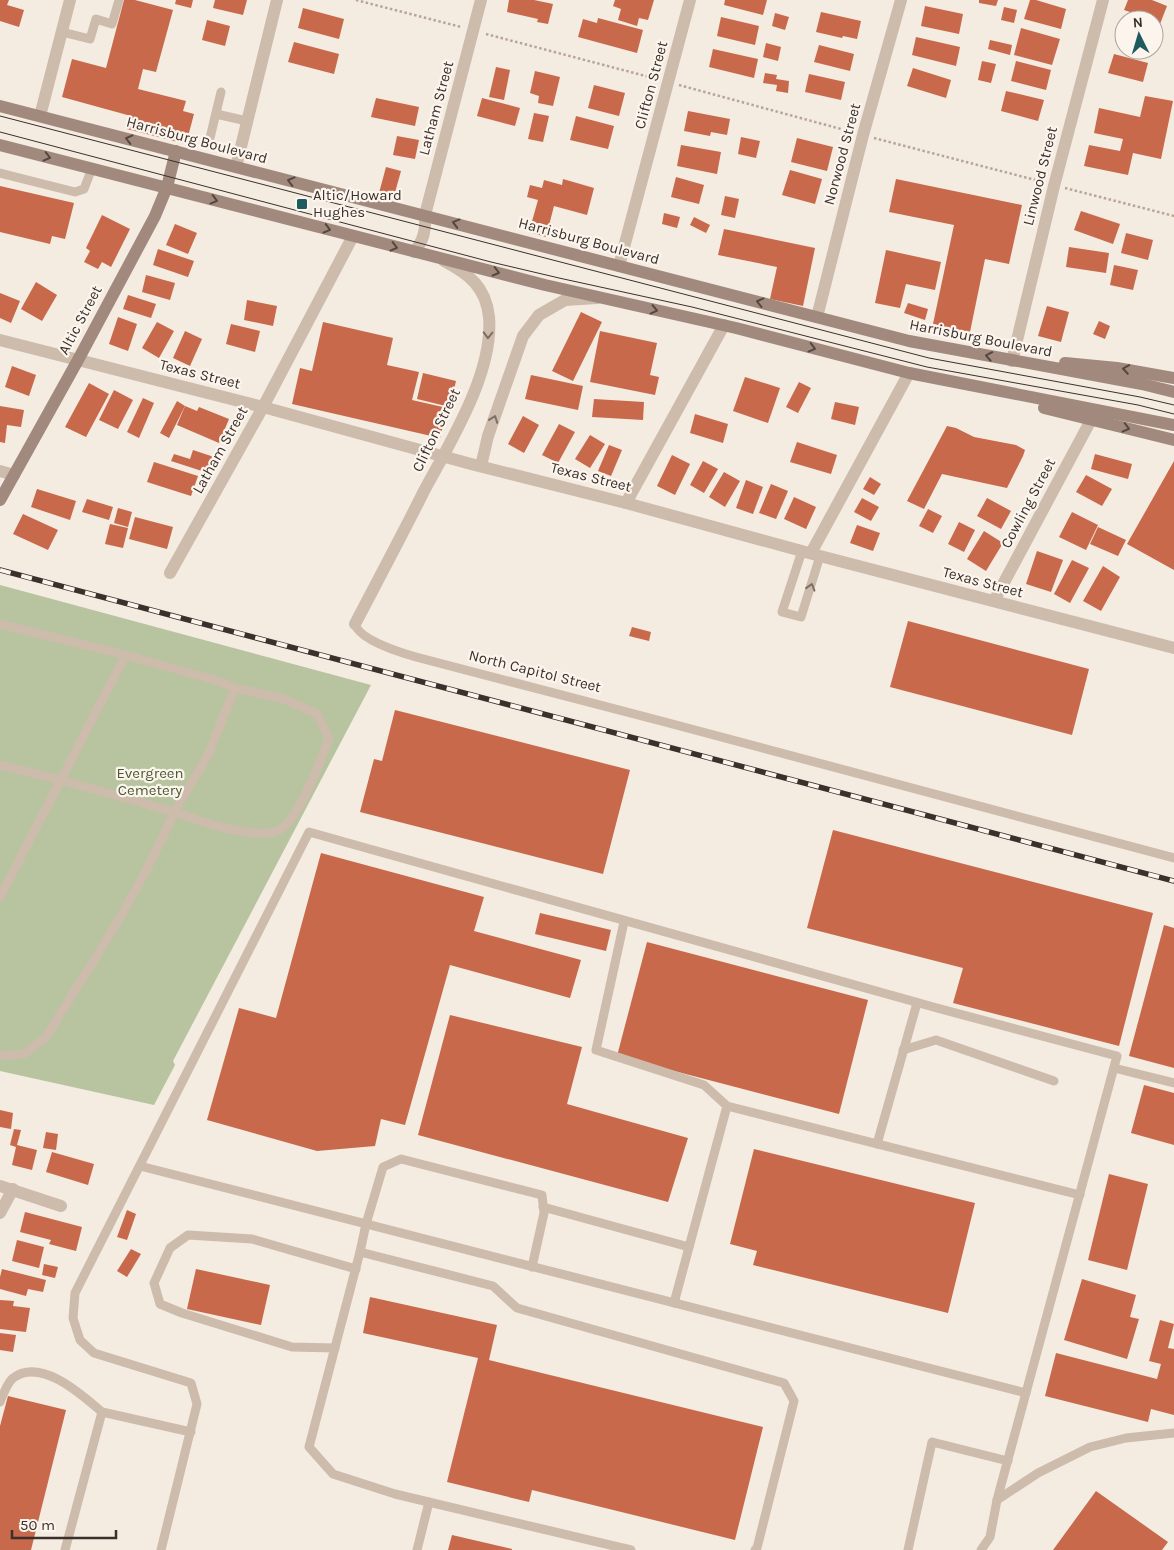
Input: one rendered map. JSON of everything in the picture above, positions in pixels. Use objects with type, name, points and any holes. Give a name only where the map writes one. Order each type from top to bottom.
[{"type":"main road","name":"Harrisburg Boulevard","points":[[0,106],[909,341],[1142,384],[1174,392]]},
{"type":"main road","points":[[0,145],[437,258],[724,325],[1174,440]]},
{"type":"main road","name":"Altic Street","points":[[0,500],[155,216],[167,187],[176,151]]},
{"type":"main road","points":[[1012,361],[1118,368],[1174,378]]},
{"type":"main road","points":[[909,373],[1174,426]]},
{"type":"street","points":[[40,116],[70,0]]},
{"type":"street","points":[[236,167],[278,0]]},
{"type":"street","name":"Latham Street","points":[[414,252],[421,244],[426,228],[425,215],[481,0]]},
{"type":"street","name":"Clifton Street","points":[[619,266],[690,0]]},
{"type":"street","name":"Norwood Street","points":[[816,317],[863,135],[901,0]]},
{"type":"street","name":"Linwood Street","points":[[1012,361],[1054,186],[1103,0]]},
{"type":"street","name":"Latham Street","points":[[170,573],[263,407],[353,236]]},
{"type":"street","name":"Clifton Street","points":[[355,624],[471,399],[488,350],[489,317],[485,299],[479,287],[468,275],[437,258]]},
{"type":"street","points":[[481,466],[488,436],[523,336],[539,315],[565,300],[602,298]]},
{"type":"street","points":[[626,503],[724,325]]},
{"type":"street","name":"Texas Street","points":[[0,340],[263,407],[994,602],[1174,648]]},
{"type":"street","points":[[811,553],[909,373]]},
{"type":"street","name":"Cowling Street","points":[[994,602],[1091,420]]},
{"type":"street","points":[[0,471],[14,475]]},
{"type":"street","points":[[0,1186],[61,1206]]},
{"type":"street","points":[[0,1213],[13,1189]]},
{"type":"lane","points":[[62,32],[90,39],[96,20],[112,24],[119,0]]},
{"type":"lane","points":[[209,142],[222,92]]},
{"type":"lane","points":[[216,114],[247,121]]},
{"type":"lane","points":[[0,173],[75,192],[84,189],[92,168]]},
{"type":"lane","points":[[811,553],[801,618],[782,612],[811,553]]},
{"type":"lane","points":[[0,624],[215,680],[236,688],[284,699],[317,714],[329,738],[316,775],[294,814],[281,829],[264,834],[230,830],[61,780],[0,765]]},
{"type":"lane","name":"North Capitol Street","points":[[355,624],[356,629],[362,634],[387,648],[416,657],[1174,858]]},
{"type":"lane","points":[[0,898],[125,656]]},
{"type":"lane","points":[[0,1056],[24,1054],[46,1037],[135,891],[163,838],[174,812],[208,755],[236,688]]},
{"type":"lane","points":[[162,1550],[197,1404],[191,1383],[94,1353],[80,1340],[73,1318],[75,1293],[309,832],[624,922],[1117,1056],[997,1500],[990,1537],[981,1550]]},
{"type":"lane","points":[[624,922],[596,1050],[704,1084],[726,1106],[1080,1195]]},
{"type":"lane","points":[[877,1144],[917,1003]]},
{"type":"lane","points":[[903,1050],[936,1040],[1054,1081]]},
{"type":"lane","points":[[1114,1068],[1174,1083]]},
{"type":"lane","points":[[674,1303],[726,1106]]},
{"type":"lane","points":[[532,1267],[544,1213],[542,1195],[400,1159],[383,1167],[366,1224],[309,1447],[333,1474],[395,1494],[616,1548],[631,1550]]},
{"type":"lane","points":[[140,1166],[1026,1393]]},
{"type":"lane","points":[[543,1207],[689,1247]]},
{"type":"lane","points":[[335,1348],[292,1347],[182,1313],[160,1304],[154,1283],[170,1248],[188,1235],[252,1239],[356,1269]]},
{"type":"lane","points":[[360,1252],[493,1286],[518,1308],[784,1383],[794,1401],[755,1550]]},
{"type":"lane","points":[[0,1402],[12,1379],[22,1373],[44,1373],[70,1386],[102,1412],[191,1432]]},
{"type":"lane","points":[[65,1550],[102,1412]]},
{"type":"lane","points":[[997,1500],[1038,1473],[1090,1447],[1126,1438],[1174,1433]]},
{"type":"lane","points":[[908,1550],[932,1442],[1008,1461]]},
{"type":"lane","points":[[417,1550],[428,1502]]},
{"type":"path","points":[[356,0],[1054,186],[1174,216]]},
{"type":"green space","name":"Evergreen Cemetery","points":[[0,585],[371,685],[173,1061],[175,1065],[154,1105],[0,1071]]},
{"type":"building","points":[[0,0],[9,0],[7,5],[24,10],[19,27],[0,21]]},
{"type":"building","points":[[124,0],[135,0],[173,10],[156,72],[143,69],[138,89],[186,101],[183,111],[194,114],[186,144],[127,129],[131,116],[62,97],[72,59],[106,68]]},
{"type":"building","points":[[176,0],[193,0],[191,8],[175,4]]},
{"type":"building","points":[[215,0],[247,0],[243,15],[213,8]]},
{"type":"building","points":[[509,0],[534,0],[553,4],[548,24],[537,22],[538,19],[507,12]]},
{"type":"building","points":[[615,0],[654,0],[648,20],[639,18],[637,26],[618,20],[621,9],[613,6]]},
{"type":"building","points":[[725,0],[767,0],[763,15],[724,5]]},
{"type":"building","points":[[979,0],[998,0],[996,6],[979,3]]},
{"type":"building","points":[[1030,0],[1066,9],[1061,29],[1024,19]]},
{"type":"building","points":[[1128,0],[1152,0],[1167,6],[1164,14],[1164,10],[1124,10]]},
{"type":"building","points":[[925,6],[963,14],[959,34],[921,26]]},
{"type":"building","points":[[1004,7],[1017,10],[1014,23],[1001,20]]},
{"type":"building","points":[[303,8],[344,19],[339,39],[298,28]]},
{"type":"building","points":[[821,12],[861,21],[857,39],[843,36],[842,38],[816,32]]},
{"type":"building","points":[[775,13],[789,17],[785,30],[772,26]]},
{"type":"building","points":[[721,17],[759,26],[755,45],[717,36]]},
{"type":"building","points":[[598,18],[643,30],[637,53],[578,37],[583,19],[597,23]]},
{"type":"building","points":[[207,20],[230,26],[225,46],[202,40]]},
{"type":"building","points":[[1021,28],[1060,39],[1052,65],[1014,55]]},
{"type":"building","points":[[916,37],[960,47],[956,66],[912,55]]},
{"type":"building","points":[[990,40],[1012,45],[1010,55],[988,49]]},
{"type":"building","points":[[294,42],[339,54],[334,74],[288,62]]},
{"type":"building","points":[[766,43],[781,47],[778,61],[763,57]]},
{"type":"building","points":[[819,45],[854,54],[850,71],[814,62]]},
{"type":"building","points":[[713,49],[758,59],[754,78],[709,67]]},
{"type":"building","points":[[1114,54],[1114,60],[1137,60],[1148,63],[1143,82],[1108,73]]},
{"type":"building","points":[[982,61],[996,64],[991,83],[978,80]]},
{"type":"building","points":[[1016,61],[1051,70],[1046,90],[1011,81]]},
{"type":"building","points":[[496,67],[510,70],[504,100],[489,97]]},
{"type":"building","points":[[913,68],[951,80],[946,98],[907,86]]},
{"type":"building","points":[[535,71],[560,77],[553,106],[538,103],[539,96],[530,93]]},
{"type":"building","points":[[765,73],[777,75],[776,79],[789,81],[788,93],[776,91],[777,85],[763,83]]},
{"type":"building","points":[[809,74],[845,82],[841,100],[805,92]]},
{"type":"building","points":[[594,85],[625,93],[619,116],[588,108]]},
{"type":"building","points":[[1006,91],[1044,100],[1038,121],[1001,111]]},
{"type":"building","points":[[1145,96],[1173,101],[1161,159],[1133,153],[1128,175],[1084,166],[1089,145],[1120,151],[1123,139],[1094,133],[1099,108],[1140,117]]},
{"type":"building","points":[[376,98],[419,107],[415,126],[371,117]]},
{"type":"building","points":[[482,98],[520,108],[515,126],[477,116]]},
{"type":"building","points":[[688,111],[730,119],[727,135],[711,132],[710,136],[684,131]]},
{"type":"building","points":[[534,113],[549,116],[543,142],[528,139]]},
{"type":"building","points":[[576,116],[614,126],[608,149],[570,140]]},
{"type":"building","points":[[397,136],[419,140],[415,159],[393,155]]},
{"type":"building","points":[[741,137],[760,141],[756,158],[738,154]]},
{"type":"building","points":[[797,138],[833,147],[827,171],[791,162]]},
{"type":"building","points":[[681,145],[721,152],[717,174],[677,166]]},
{"type":"building","points":[[386,167],[401,171],[394,196],[379,193]]},
{"type":"building","points":[[790,170],[822,179],[815,204],[782,195]]},
{"type":"building","points":[[676,177],[704,185],[699,204],[671,197]]},
{"type":"building","points":[[563,179],[594,188],[587,215],[554,206],[546,237],[529,232],[538,200],[527,197],[530,185],[542,188],[544,180],[562,185]]},
{"type":"building","points":[[896,179],[1022,205],[1009,264],[985,259],[970,332],[933,324],[954,225],[889,212]]},
{"type":"building","points":[[0,186],[74,203],[65,239],[52,236],[50,244],[0,232]]},
{"type":"building","points":[[725,196],[739,199],[735,218],[721,215]]},
{"type":"building","points":[[1081,211],[1120,224],[1113,244],[1074,230]]},
{"type":"building","points":[[664,213],[680,217],[677,228],[662,224]]},
{"type":"building","points":[[102,215],[130,229],[111,267],[102,262],[98,269],[84,262],[90,251],[86,248]]},
{"type":"building","points":[[694,217],[710,225],[706,233],[690,225]]},
{"type":"building","points":[[175,224],[197,233],[188,254],[166,245]]},
{"type":"building","points":[[724,229],[815,248],[803,306],[770,299],[777,267],[718,255]]},
{"type":"building","points":[[1126,233],[1153,240],[1148,260],[1121,253]]},
{"type":"building","points":[[1069,247],[1109,253],[1106,273],[1066,267]]},
{"type":"building","points":[[158,249],[194,261],[188,277],[153,265]]},
{"type":"building","points":[[886,250],[941,262],[935,290],[906,284],[900,308],[875,303]]},
{"type":"building","points":[[1114,265],[1138,270],[1133,290],[1110,285]]},
{"type":"building","points":[[146,275],[175,283],[170,300],[142,292]]},
{"type":"building","points":[[36,282],[57,295],[42,321],[21,309]]},
{"type":"building","points":[[0,293],[20,301],[11,323],[0,318]]},
{"type":"building","points":[[128,295],[156,304],[151,318],[123,309]]},
{"type":"building","points":[[247,300],[277,306],[273,326],[244,320]]},
{"type":"building","points":[[908,303],[928,309],[925,320],[904,313]]},
{"type":"building","points":[[1047,306],[1069,312],[1061,342],[1038,336]]},
{"type":"building","points":[[581,312],[602,322],[573,381],[552,371]]},
{"type":"building","points":[[118,317],[137,324],[128,351],[109,344]]},
{"type":"building","points":[[1099,321],[1110,326],[1105,339],[1093,334]]},
{"type":"building","points":[[157,322],[174,331],[159,358],[142,348]]},
{"type":"building","points":[[323,322],[393,338],[387,365],[419,372],[412,400],[447,408],[440,438],[292,404],[300,368],[312,371]]},
{"type":"building","points":[[231,324],[260,331],[255,352],[226,344]]},
{"type":"building","points":[[185,331],[202,339],[190,366],[173,358]]},
{"type":"building","points":[[600,331],[657,343],[650,375],[659,377],[655,395],[590,382]]},
{"type":"building","points":[[12,366],[36,375],[29,396],[5,387]]},
{"type":"building","points":[[423,373],[456,381],[450,407],[417,399]]},
{"type":"building","points":[[531,375],[583,386],[578,410],[525,399]]},
{"type":"building","points":[[745,377],[780,388],[768,423],[733,411]]},
{"type":"building","points":[[799,382],[811,388],[798,413],[786,407]]},
{"type":"building","points":[[89,383],[109,394],[86,437],[65,427]]},
{"type":"building","points":[[114,390],[133,400],[118,429],[99,420]]},
{"type":"building","points":[[143,398],[154,403],[139,438],[127,432]]},
{"type":"building","points":[[594,399],[644,402],[643,420],[592,417]]},
{"type":"building","points":[[177,401],[185,406],[169,438],[160,433]]},
{"type":"building","points":[[835,402],[859,407],[855,425],[831,419]]},
{"type":"building","points":[[0,406],[24,410],[21,427],[7,425],[5,443],[0,442]]},
{"type":"building","points":[[185,406],[197,411],[199,407],[229,419],[219,443],[177,425]]},
{"type":"building","points":[[695,414],[728,424],[723,443],[690,433]]},
{"type":"building","points":[[523,416],[539,425],[524,453],[508,444]]},
{"type":"building","points":[[559,424],[575,432],[558,463],[542,455]]},
{"type":"building","points":[[947,426],[956,428],[974,437],[1016,445],[1025,450],[1007,488],[942,474],[924,509],[907,501]]},
{"type":"building","points":[[590,435],[605,444],[590,468],[575,459]]},
{"type":"building","points":[[797,442],[837,455],[831,474],[790,462]]},
{"type":"building","points":[[609,445],[622,450],[611,476],[598,471]]},
{"type":"building","points":[[193,450],[214,457],[208,473],[171,461],[174,454],[190,459]]},
{"type":"building","points":[[1095,454],[1132,464],[1128,479],[1091,469]]},
{"type":"building","points":[[672,455],[690,464],[675,495],[657,486]]},
{"type":"building","points":[[703,461],[718,469],[704,493],[690,485]]},
{"type":"building","points":[[1174,461],[1174,570],[1127,544]]},
{"type":"building","points":[[154,462],[198,476],[191,496],[147,482]]},
{"type":"building","points":[[724,472],[740,481],[725,507],[709,497]]},
{"type":"building","points":[[1086,475],[1112,489],[1102,506],[1076,492]]},
{"type":"building","points":[[870,477],[881,484],[874,495],[863,489]]},
{"type":"building","points":[[746,480],[763,487],[753,514],[736,508]]},
{"type":"building","points":[[771,484],[788,491],[776,519],[759,513]]},
{"type":"building","points":[[37,489],[76,501],[70,520],[31,507]]},
{"type":"building","points":[[794,497],[816,507],[806,529],[784,519]]},
{"type":"building","points":[[862,498],[879,507],[871,521],[854,512]]},
{"type":"building","points":[[987,498],[1011,511],[1001,529],[977,516]]},
{"type":"building","points":[[87,499],[113,507],[109,520],[82,512]]},
{"type":"building","points":[[118,508],[132,512],[128,527],[114,523]]},
{"type":"building","points":[[928,509],[942,516],[933,533],[919,526]]},
{"type":"building","points":[[1072,512],[1098,525],[1086,550],[1059,537]]},
{"type":"building","points":[[23,514],[58,530],[48,550],[13,534]]},
{"type":"building","points":[[135,517],[173,527],[167,549],[129,539]]},
{"type":"building","points":[[959,522],[975,530],[964,552],[948,544]]},
{"type":"building","points":[[110,524],[128,528],[123,548],[105,544]]},
{"type":"building","points":[[857,525],[880,533],[873,551],[850,543]]},
{"type":"building","points":[[1098,527],[1126,540],[1118,556],[1090,544]]},
{"type":"building","points":[[984,531],[1003,543],[986,571],[967,559]]},
{"type":"building","points":[[1037,551],[1063,560],[1051,592],[1026,584]]},
{"type":"building","points":[[1072,560],[1089,568],[1070,603],[1054,594]]},
{"type":"building","points":[[1103,566],[1120,577],[1101,611],[1083,601]]},
{"type":"building","points":[[908,621],[1089,669],[1072,735],[890,687]]},
{"type":"building","points":[[632,627],[651,632],[649,641],[629,636]]},
{"type":"building","points":[[395,710],[630,770],[603,874],[360,812],[374,759],[382,761]]},
{"type":"building","points":[[833,830],[1153,913],[1119,1046],[953,1003],[963,968],[807,928]]},
{"type":"building","points":[[321,853],[484,897],[474,931],[581,960],[570,998],[450,965],[405,1125],[381,1119],[375,1146],[317,1151],[207,1120],[239,1008],[276,1018]]},
{"type":"building","points":[[540,913],[611,930],[606,951],[535,934]]},
{"type":"building","points":[[1164,925],[1174,928],[1174,1068],[1129,1056]]},
{"type":"building","points":[[647,942],[868,1000],[839,1114],[617,1056]]},
{"type":"building","points":[[450,1015],[582,1047],[567,1104],[688,1138],[668,1202],[418,1135]]},
{"type":"building","points":[[1144,1085],[1174,1093],[1174,1145],[1131,1133]]},
{"type":"building","points":[[0,1110],[13,1113],[11,1129],[0,1127]]},
{"type":"building","points":[[14,1129],[21,1130],[17,1145],[37,1150],[32,1170],[12,1165],[16,1147],[10,1145]]},
{"type":"building","points":[[46,1132],[58,1134],[56,1150],[43,1148]]},
{"type":"building","points":[[754,1149],[975,1203],[948,1313],[753,1265],[757,1251],[730,1244]]},
{"type":"building","points":[[52,1152],[94,1164],[88,1185],[46,1172]]},
{"type":"building","points":[[1109,1174],[1148,1184],[1127,1270],[1088,1260]]},
{"type":"building","points":[[127,1210],[136,1214],[127,1240],[117,1237]]},
{"type":"building","points":[[25,1212],[82,1227],[76,1251],[49,1244],[51,1240],[20,1232]]},
{"type":"building","points":[[17,1240],[44,1247],[39,1268],[12,1261]]},
{"type":"building","points":[[131,1249],[141,1254],[127,1277],[117,1271]]},
{"type":"building","points":[[44,1264],[58,1267],[55,1278],[42,1275]]},
{"type":"building","points":[[2,1269],[46,1280],[43,1292],[28,1289],[26,1296],[0,1289]]},
{"type":"building","points":[[196,1269],[270,1285],[261,1325],[187,1309]]},
{"type":"building","points":[[1082,1279],[1136,1295],[1130,1317],[1139,1319],[1127,1359],[1064,1340]]},
{"type":"building","points":[[370,1297],[497,1325],[489,1360],[763,1427],[735,1540],[532,1490],[529,1502],[447,1482],[478,1358],[363,1333]]},
{"type":"building","points":[[0,1300],[14,1301],[13,1306],[30,1308],[26,1332],[0,1329]]},
{"type":"building","points":[[1160,1320],[1174,1324],[1168,1348],[1174,1349],[1174,1415],[1151,1409],[1148,1422],[1045,1396],[1056,1353],[1157,1379],[1161,1364],[1149,1361]]},
{"type":"building","points":[[0,1333],[16,1335],[13,1352],[0,1350]]},
{"type":"building","points":[[8,1396],[66,1410],[31,1550],[0,1550],[0,1426]]},
{"type":"building","points":[[1096,1491],[1168,1542],[1162,1550],[1053,1550]]},
{"type":"building","points":[[452,1535],[512,1549],[512,1550],[448,1550]]},
{"type":"tram line","points":[[0,116],[929,358],[1174,405]]},
{"type":"tram line","points":[[0,132],[491,262],[692,307],[927,367],[1138,405],[1174,414]]},
{"type":"railway","points":[[0,570],[1174,881]]},
{"type":"place","name":"Altic/Howard Hughes","points":[[302,204]]}]
